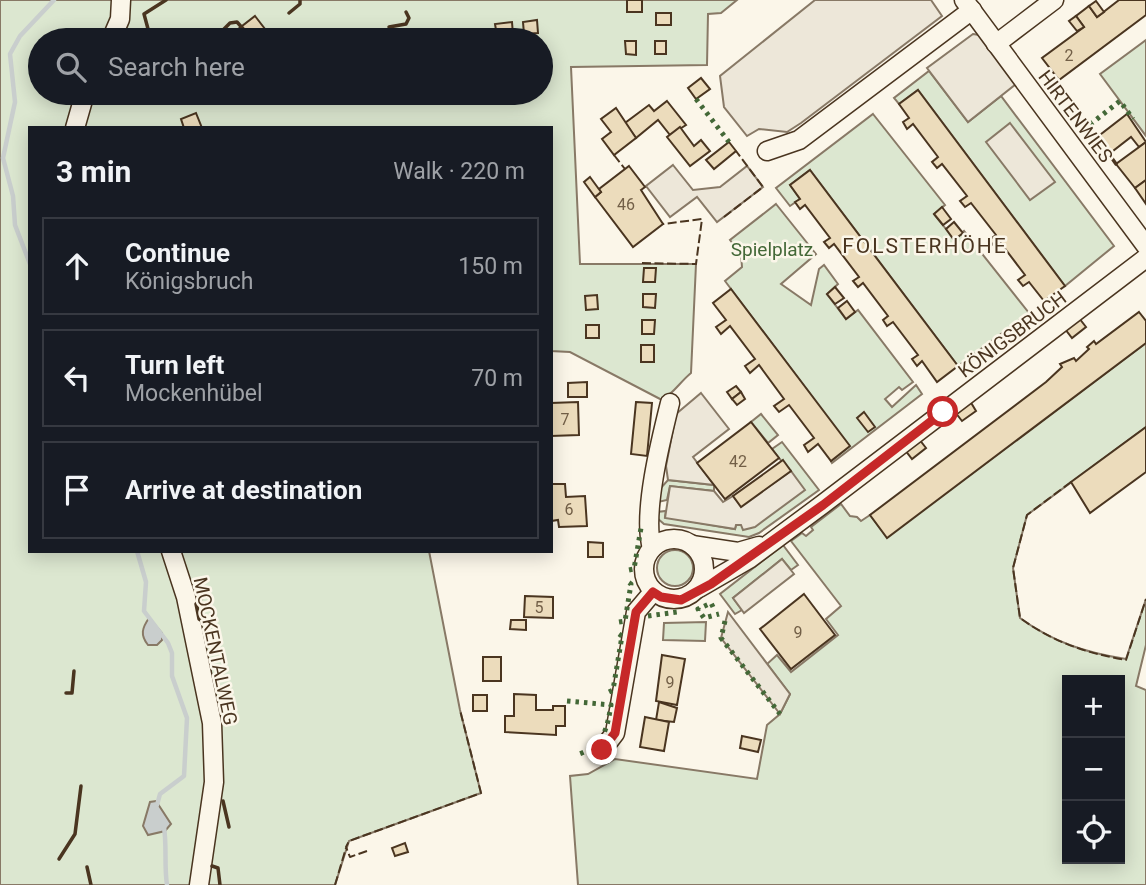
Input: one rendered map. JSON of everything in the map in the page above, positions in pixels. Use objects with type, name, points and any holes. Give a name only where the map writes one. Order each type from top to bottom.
[{"type":"street","points":[[116,28],[120,19],[121,0]]},
{"type":"street","points":[[996,44],[1054,0]]},
{"type":"street","name":"HIRTENWIES","points":[[767,151],[799,140],[968,5],[1146,246]]},
{"type":"street","points":[[76,126],[82,105]]},
{"type":"street","name":"KÖNIGSBRUCH","points":[[653,592],[661,597],[681,600],[720,578],[1146,258]]},
{"type":"street","points":[[602,750],[615,733],[636,612],[653,592],[647,584],[644,565],[652,548],[648,535],[657,459],[670,403]]},
{"type":"street","name":"KÖNIGSBRUCH","points":[[652,548],[659,542],[676,539],[692,545],[738,552],[769,543]]},
{"type":"street","points":[[692,545],[704,562],[704,576],[699,588]]},
{"type":"street","name":"MOCKENTALWEG","points":[[172,553],[186,597],[212,723],[214,782],[199,885]]},
{"type":"green space","points":[[0,0],[737,0],[721,13],[708,14],[707,65],[571,67],[580,264],[696,264],[691,373],[662,400],[570,352],[553,351],[553,126],[28,126],[28,553],[429,553],[460,710],[481,793],[349,841],[335,885],[0,885]]},
{"type":"green space","points":[[1146,40],[1146,136],[1100,74]]},
{"type":"green space","points":[[929,71],[968,122],[1001,96],[1114,246],[1065,286],[918,90],[899,104],[894,98]]},
{"type":"green space","points":[[873,114],[945,205],[934,214],[954,239],[964,231],[1029,313],[958,366],[810,170],[790,185],[800,199],[790,206],[776,188]]},
{"type":"green space","name":"Spielplatz","points":[[776,204],[816,254],[781,284],[811,305],[819,269],[824,265],[838,284],[827,294],[846,319],[858,310],[913,382],[902,390],[899,387],[885,399],[892,407],[916,385],[922,394],[832,463],[831,461],[849,446],[725,281],[742,267],[741,254],[730,240]]},
{"type":"green space","points":[[1146,343],[1146,427],[1027,515],[1013,568],[1020,618],[1057,640],[1097,653],[1126,659],[1146,599],[1146,645],[1136,686],[1146,690],[1146,885],[578,885],[570,776],[588,774],[615,759],[757,779],[767,725],[780,714],[790,694],[767,664],[777,655],[791,672],[838,635],[826,619],[841,606],[791,541],[802,533],[806,536],[813,530],[811,527],[841,504],[850,516],[861,521],[870,515],[887,537]]},
{"type":"green space","points":[[761,414],[778,435],[768,443],[751,422]]},
{"type":"green space","points":[[782,442],[819,490],[759,533],[749,537],[664,524],[657,518],[657,512],[666,511],[665,517],[735,529],[736,525],[804,490],[772,449]]},
{"type":"green space","points":[[668,480],[714,485],[714,491],[670,486],[667,500],[658,502],[659,490]]},
{"type":"green space","points":[[783,545],[798,565],[791,570],[782,559],[733,598],[742,610],[735,614],[720,594]]},
{"type":"green space","points":[[675,550],[688,555],[693,568],[688,581],[675,586],[662,581],[657,568],[662,555]]},
{"type":"green space","points":[[706,622],[705,641],[663,640],[664,623]]},
{"type":"shaded area","points":[[815,0],[931,0],[942,16],[787,132],[759,129],[747,136],[724,107],[720,76]]},
{"type":"shaded area","points":[[973,34],[979,35],[1016,84],[968,122],[927,68]]},
{"type":"shaded area","points":[[1010,123],[1055,182],[1030,200],[986,142]]},
{"type":"shaded area","points":[[673,165],[693,190],[720,187],[747,166],[763,187],[717,222],[697,197],[670,217],[646,186]]},
{"type":"shaded area","points":[[701,393],[729,429],[693,457],[714,485],[668,480],[666,466],[676,414]]},
{"type":"shaded area","points":[[791,471],[805,490],[755,527],[743,530],[741,525],[736,525],[735,529],[665,518],[670,486],[714,491],[723,502],[733,496],[741,506]]},
{"type":"shaded area","points":[[782,559],[794,574],[744,613],[733,598]]},
{"type":"shaded area","points":[[728,612],[790,694],[780,714],[721,638]]},
{"type":"shaded area","points":[[149,618],[162,633],[162,640],[157,645],[148,645],[143,635],[143,628]]},
{"type":"shaded area","points":[[156,801],[171,824],[165,831],[148,835],[143,826],[150,802]]},
{"type":"building","points":[[627,0],[642,0],[642,12],[627,12]]},
{"type":"building","points":[[1119,0],[1146,0],[1146,15],[1059,80],[1042,58],[1084,27],[1076,16],[1089,6],[1097,17]]},
{"type":"building","points":[[1096,1],[1104,12],[1097,17],[1089,6]]},
{"type":"building","points":[[656,13],[671,13],[671,25],[656,25]]},
{"type":"building","points":[[255,16],[264,28],[240,28]]},
{"type":"building","points":[[1076,16],[1084,27],[1077,31],[1069,21]]},
{"type":"building","points":[[537,20],[538,28],[524,28],[523,22]]},
{"type":"building","points":[[512,22],[512,28],[496,28],[495,24]]},
{"type":"building","points":[[625,41],[636,41],[636,55],[626,54]]},
{"type":"building","points":[[655,41],[666,41],[666,54],[655,54]]},
{"type":"building","points":[[701,78],[710,89],[696,99],[688,88]]},
{"type":"building","points":[[918,90],[1065,286],[1044,301],[1029,282],[1023,286],[1018,280],[1025,275],[1000,242],[994,246],[989,240],[996,235],[971,203],[965,207],[960,201],[967,196],[942,164],[937,168],[932,162],[938,157],[913,124],[907,129],[903,122],[909,118],[899,104]]},
{"type":"building","points":[[667,101],[686,125],[670,135],[658,120],[636,138],[625,123],[649,105],[654,111]]},
{"type":"building","points":[[616,108],[636,138],[614,155],[602,139],[611,132],[601,119]]},
{"type":"building","points":[[196,113],[201,126],[183,126],[181,119]]},
{"type":"building","points":[[1127,114],[1146,142],[1139,147],[1131,137],[1109,154],[1096,138]]},
{"type":"building","points":[[680,127],[694,146],[701,140],[710,151],[690,166],[667,137]]},
{"type":"building","points":[[729,142],[736,151],[714,169],[706,160]]},
{"type":"building","points":[[1146,142],[1146,180],[1135,188],[1116,164]]},
{"type":"building","points":[[629,166],[645,187],[641,190],[663,224],[633,247],[595,197],[601,192],[599,189]]},
{"type":"building","points":[[810,170],[958,366],[937,382],[922,361],[917,366],[912,359],[918,355],[893,322],[887,326],[883,320],[888,316],[863,283],[858,287],[853,281],[859,277],[834,244],[829,248],[824,242],[830,238],[805,205],[800,209],[795,202],[800,199],[790,185]]},
{"type":"building","points":[[590,177],[601,192],[595,197],[584,182]]},
{"type":"building","points":[[1146,180],[1146,204],[1135,188]]},
{"type":"building","points":[[942,207],[951,219],[943,225],[934,214]]},
{"type":"building","points":[[954,222],[963,233],[954,240],[946,229]]},
{"type":"building","points":[[644,268],[656,268],[655,282],[643,282]]},
{"type":"building","points":[[835,287],[844,298],[835,304],[827,294]]},
{"type":"building","points":[[731,289],[850,446],[831,461],[818,444],[808,452],[804,445],[814,438],[789,405],[779,412],[774,406],[784,399],[759,365],[750,373],[745,366],[755,359],[730,326],[721,334],[716,327],[726,320],[713,303]]},
{"type":"building","points":[[643,294],[656,294],[655,308],[643,307]]},
{"type":"building","points":[[597,295],[598,309],[586,310],[585,296]]},
{"type":"building","points":[[847,301],[855,312],[846,319],[838,308]]},
{"type":"building","points":[[1139,312],[1146,321],[1146,343],[887,538],[870,515],[1046,382],[1062,367],[1060,364],[1074,358],[1076,361],[1094,341],[1096,344]]},
{"type":"building","points":[[1079,318],[1086,327],[1072,338],[1065,329]]},
{"type":"building","points":[[642,320],[655,320],[654,334],[642,334]]},
{"type":"building","points":[[586,325],[599,325],[599,338],[586,338]]},
{"type":"building","points":[[641,345],[654,345],[654,362],[641,362]]},
{"type":"building","points":[[587,382],[587,397],[568,397],[568,383]]},
{"type":"building","points":[[736,386],[741,392],[732,399],[727,392]]},
{"type":"building","points":[[741,392],[745,399],[737,405],[732,399]]},
{"type":"building","points":[[970,401],[976,411],[962,421],[955,412]]},
{"type":"building","points":[[578,402],[579,435],[553,436],[553,403]]},
{"type":"building","points":[[636,402],[652,403],[647,456],[631,454]]},
{"type":"building","points":[[864,412],[875,427],[868,432],[857,418]]},
{"type":"building","points":[[751,422],[779,458],[725,499],[697,463]]},
{"type":"building","points":[[1146,427],[1146,472],[1090,513],[1071,482]]},
{"type":"building","points":[[919,439],[926,448],[912,459],[905,450]]},
{"type":"building","points":[[783,460],[791,471],[741,507],[733,496]]},
{"type":"building","points":[[553,484],[565,484],[566,497],[585,496],[587,526],[559,527],[558,520],[553,521]]},
{"type":"building","points":[[588,542],[603,543],[603,557],[588,557]]},
{"type":"building","points":[[804,594],[835,635],[791,669],[760,629]]},
{"type":"building","points":[[525,596],[553,597],[553,618],[524,617]]},
{"type":"building","points":[[511,620],[526,620],[526,630],[510,629]]},
{"type":"building","points":[[662,655],[685,659],[677,705],[656,701]]},
{"type":"building","points":[[483,657],[501,657],[501,681],[483,681]]},
{"type":"building","points":[[514,694],[536,695],[536,710],[553,710],[553,706],[565,706],[565,726],[556,726],[556,735],[505,732],[505,716],[514,716]]},
{"type":"building","points":[[473,695],[487,695],[487,711],[473,711]]},
{"type":"building","points":[[659,702],[677,708],[674,722],[656,720]]},
{"type":"building","points":[[645,717],[669,722],[664,751],[640,747]]},
{"type":"building","points":[[742,736],[761,740],[758,752],[740,748]]},
{"type":"building","points":[[405,843],[408,852],[395,856],[392,848]]},
{"type":"waterway","points":[[28,259],[15,225],[13,196],[3,158],[15,102],[10,54],[20,36],[54,0]]},
{"type":"waterway","points":[[138,553],[146,582],[144,611],[168,643],[172,653],[172,676],[187,718],[184,776],[160,794],[157,805]]},
{"type":"waterway","points":[[164,827],[167,885]]},
{"type":"hedge","points":[[696,99],[729,142]]},
{"type":"hedge","points":[[1096,138],[1088,126],[1120,101],[1133,119]]},
{"type":"hedge","points":[[629,570],[634,569],[641,528]]},
{"type":"hedge","points":[[619,622],[625,621],[631,584],[628,582]]},
{"type":"hedge","points":[[713,607],[711,603],[698,609],[704,618],[719,614]]},
{"type":"hedge","points":[[648,616],[677,612]]},
{"type":"hedge","points":[[725,621],[721,638],[780,714]]},
{"type":"hedge","points":[[609,692],[613,690],[622,636],[619,634]]},
{"type":"hedge","points":[[567,701],[611,705],[603,735],[594,746],[579,754]]},
{"type":"fence","points":[[724,217],[763,187],[736,151]]},
{"type":"fence","points":[[614,155],[625,169]]},
{"type":"fence","points":[[642,263],[696,264],[702,219],[663,224]]},
{"type":"fence","points":[[1071,482],[1027,515],[1013,568],[1020,618],[1045,634],[1070,645],[1126,660],[1146,599]]},
{"type":"fence","points":[[367,851],[350,857],[346,847],[349,841],[481,793],[460,710]]},
{"type":"fence","points":[[335,885],[346,848]]},
{"type":"wall","points":[[148,28],[144,14],[166,0]]},
{"type":"wall","points":[[289,13],[300,4],[300,0]]},
{"type":"wall","points":[[389,27],[406,24],[409,18],[406,12]]},
{"type":"wall","points":[[225,28],[230,23],[237,22],[242,28]]},
{"type":"wall","points":[[1109,154],[1116,164]]},
{"type":"wall","points":[[206,594],[196,604],[199,619],[210,626]]},
{"type":"wall","points":[[66,693],[72,693],[74,671]]},
{"type":"wall","points":[[59,859],[75,834],[81,786]]},
{"type":"wall","points":[[223,801],[229,827]]},
{"type":"wall","points":[[212,866],[218,868],[220,885]]},
{"type":"wall","points":[[87,867],[91,885]]},
{"type":"district","name":"FOLSTERHÖHE","points":[[925,246]]},
{"type":"route","points":[[602,750],[611,742],[615,733],[636,612],[642,602],[653,592],[671,600],[681,600],[691,596],[699,588],[711,584],[823,505],[837,494],[839,489],[943,412]]}]
